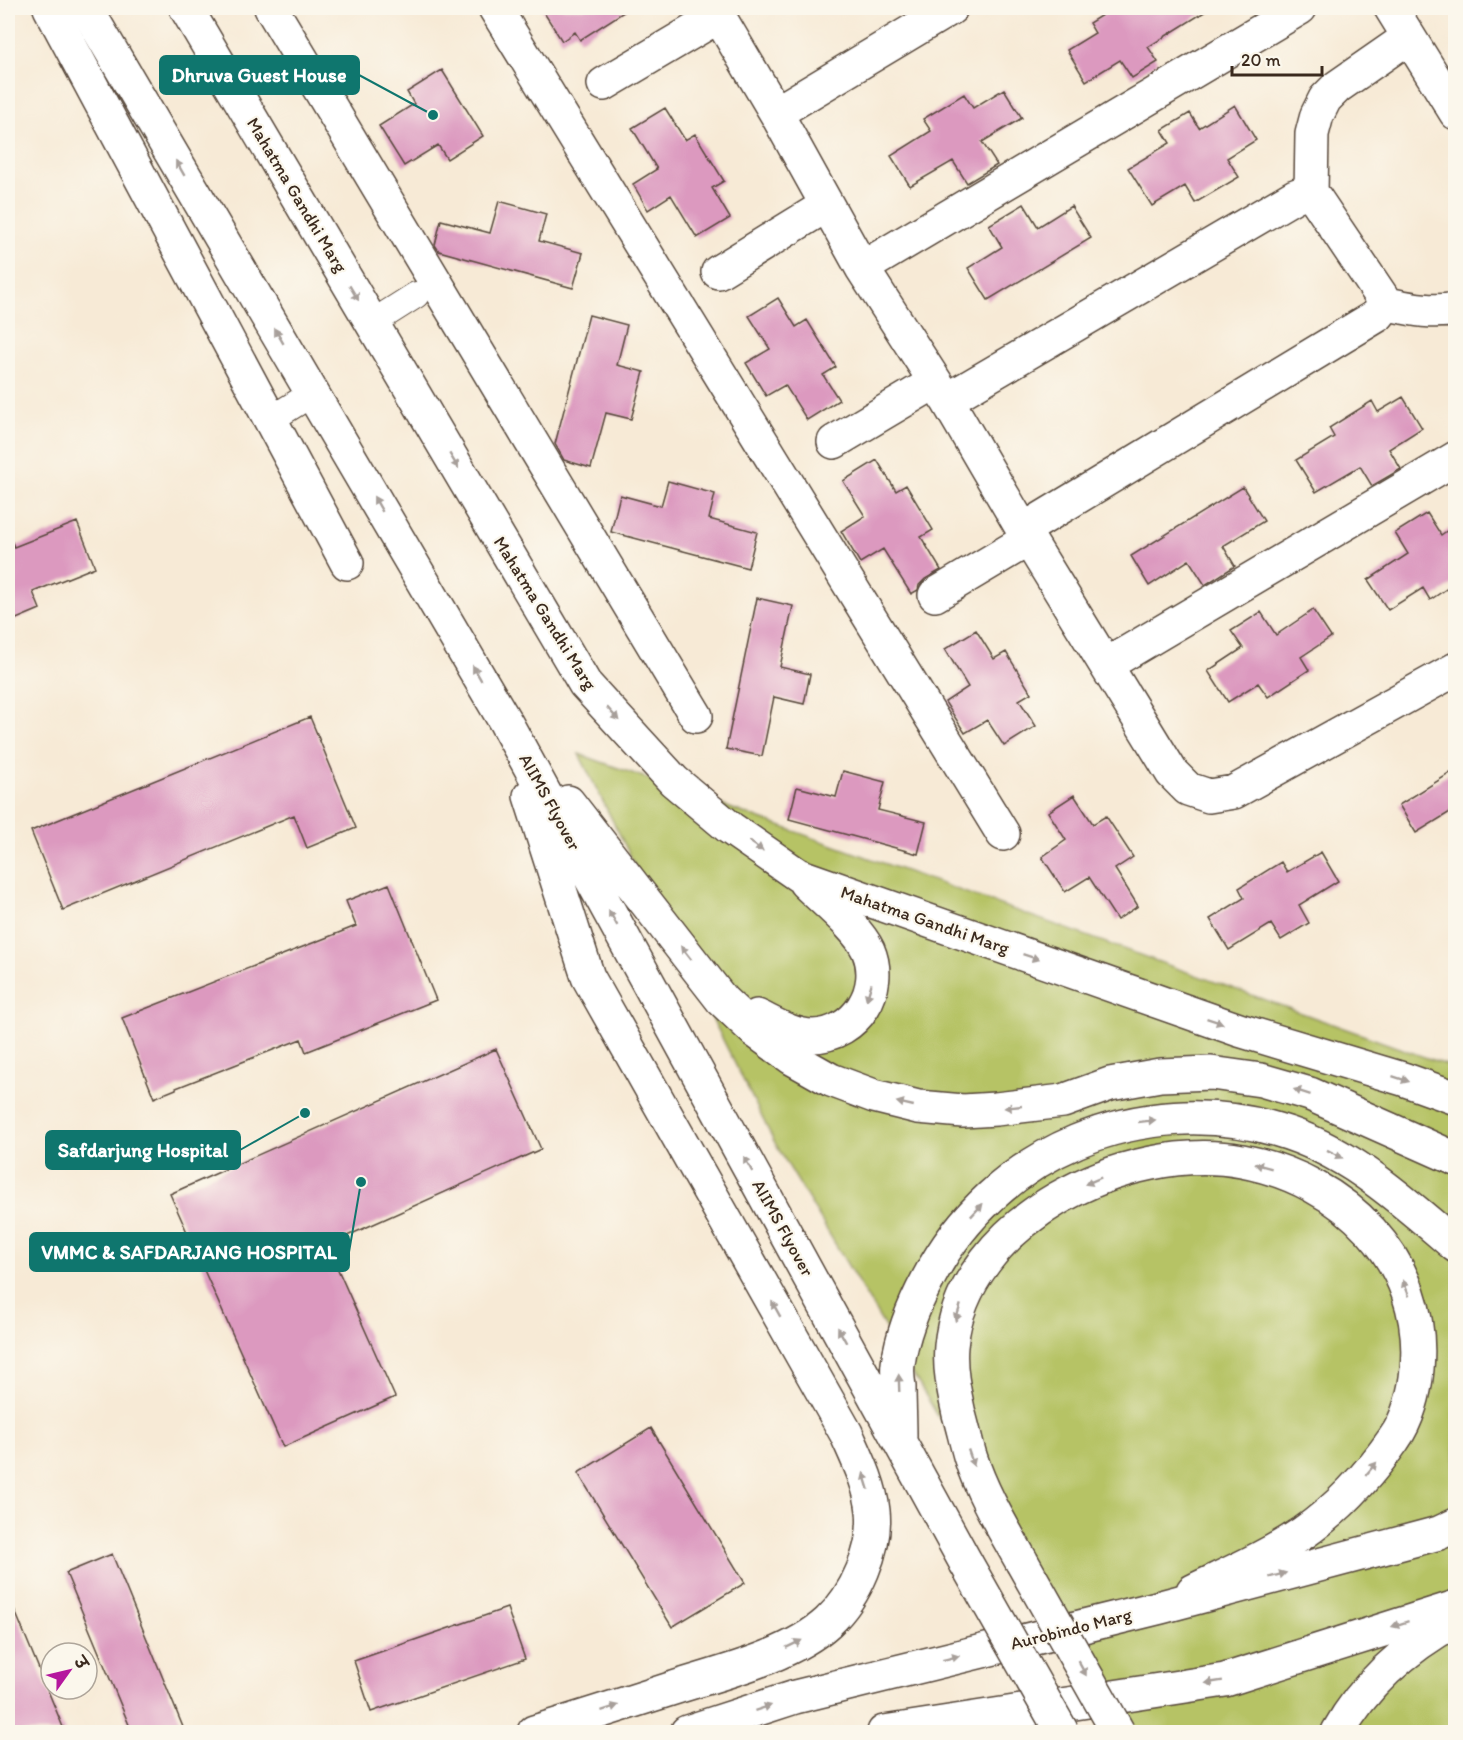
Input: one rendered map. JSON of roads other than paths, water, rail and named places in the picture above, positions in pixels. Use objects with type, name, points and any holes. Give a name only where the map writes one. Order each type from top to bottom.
[{"type":"main road","points":[[50,8],[347,563]]},
{"type":"main road","points":[[86,8],[506,723],[722,999],[755,1031],[792,1058],[831,1080],[874,1096],[918,1107],[963,1111],[1029,1106],[1063,1101],[1110,1084],[1160,1075],[1211,1073],[1261,1080],[1310,1094],[1455,1160]]},
{"type":"main road","name":"Mahatma Gandhi Marg","points":[[186,8],[585,684],[674,781],[730,828],[798,875],[1239,1030],[1403,1079],[1455,1098]]},
{"type":"main road","points":[[273,8],[696,716]]},
{"type":"main road","points":[[495,8],[1003,834]]},
{"type":"main road","points":[[776,113],[951,8]]},
{"type":"main road","points":[[862,268],[1300,8]]},
{"type":"main road","points":[[1390,8],[1455,113]]},
{"type":"main road","points":[[604,84],[716,12],[776,113],[862,268],[941,391],[1172,773],[1188,789],[1209,796],[1234,792],[1455,669]]},
{"type":"main road","points":[[935,595],[1026,535],[1378,315],[1382,310],[1382,297],[1311,194],[1312,134],[1317,115],[1325,99],[1337,87],[1409,37]]},
{"type":"main road","points":[[834,442],[941,391],[1295,196],[1304,193],[1311,194]]},
{"type":"main road","points":[[718,272],[828,205]]},
{"type":"main road","points":[[1383,303],[1424,311],[1455,309]]},
{"type":"main road","points":[[1106,665],[1455,458]]},
{"type":"main road","points":[[506,723],[588,977],[846,1433],[866,1478],[873,1511],[873,1535],[863,1571],[845,1601],[828,1622],[804,1639],[759,1661],[534,1732]]},
{"type":"main road","name":"AIIMS Flyover","points":[[506,723],[900,1442],[1062,1732]]},
{"type":"main road","points":[[722,999],[785,1029],[813,1036],[828,1034],[842,1028],[864,1008],[873,979],[868,950],[850,927],[798,875]]},
{"type":"main road","points":[[900,1442],[898,1365],[906,1330],[919,1295],[936,1263],[956,1233],[1006,1182],[1036,1161],[1068,1144],[1101,1131],[1136,1122],[1172,1118],[1208,1118],[1244,1122],[1279,1130],[1313,1142],[1346,1159],[1384,1186],[1455,1246]]},
{"type":"main road","points":[[1118,1732],[993,1512],[970,1458],[951,1374],[951,1347],[955,1320],[963,1295],[977,1271],[994,1250],[1015,1229],[1057,1199],[1093,1180],[1151,1163],[1181,1158],[1211,1157],[1242,1161],[1282,1173],[1329,1194],[1351,1209],[1386,1248],[1409,1295],[1416,1323],[1418,1352],[1416,1381],[1397,1436],[1363,1479],[1331,1512],[1271,1552],[1161,1606]]},
{"type":"main road","name":"Aurobindo Marg","points":[[687,1732],[795,1697],[1161,1606],[1439,1533],[1455,1525]]},
{"type":"main road","points":[[884,1732],[1225,1680],[1455,1606]]},
{"type":"main road","points":[[1338,1732],[1356,1701],[1404,1653],[1455,1620]]},
{"type":"street","points":[[372,323],[416,295]]},
{"type":"street","points":[[284,411],[313,393]]},
{"type":"place","name":"Dhruva Guest House","points":[[433,115]]},
{"type":"place","name":"Safdarjung Hospital","points":[[305,1113]]},
{"type":"place","name":"VMMC & SAFDARJANG HOSPITAL","points":[[361,1182]]}]
